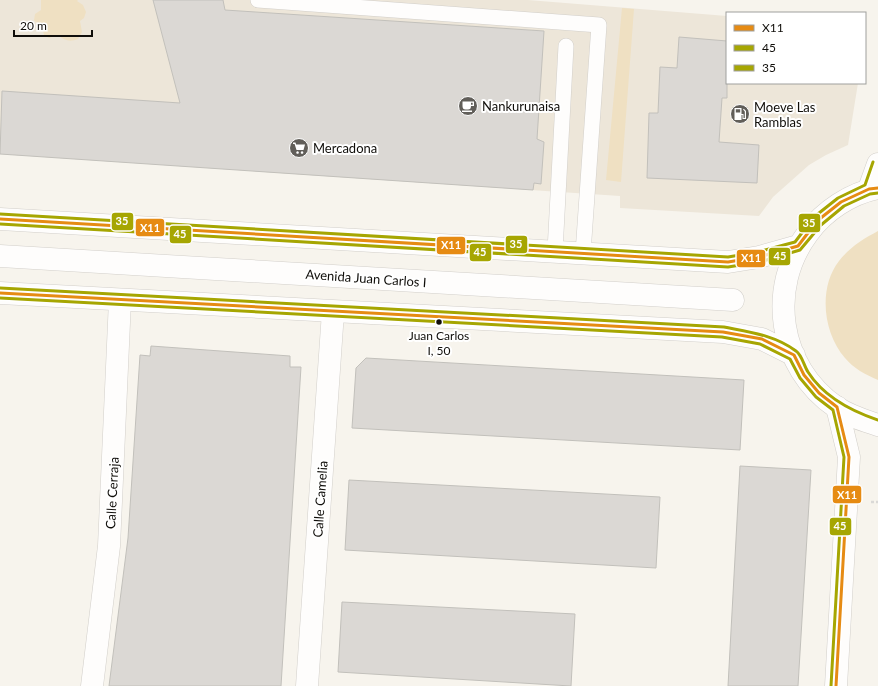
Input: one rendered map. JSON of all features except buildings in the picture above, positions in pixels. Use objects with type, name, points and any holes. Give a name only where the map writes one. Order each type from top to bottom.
[{"type":"street","points":[[878,164],[874,189],[841,202],[817,221],[798,246],[788,272],[783,300],[785,328],[794,356],[804,375],[819,392],[836,407],[857,418],[878,425]]},
{"type":"street","points":[[0,219],[728,262],[759,257],[798,246]]},
{"type":"street","name":"Avenida Juan Carlos I","points":[[0,256],[733,300]]},
{"type":"street","points":[[0,293],[723,332],[762,339],[794,356]]},
{"type":"street","name":"Calle Cerraja","points":[[92,686],[109,546],[120,300]]},
{"type":"street","name":"Calle Camelia","points":[[307,686],[332,312]]},
{"type":"street","points":[[836,407],[849,457],[836,686]]},
{"type":"lane","points":[[258,0],[599,25],[583,253]]},
{"type":"lane","points":[[555,251],[566,46]]},
{"type":"shaded area","points":[[0,0],[528,0],[726,16],[726,84],[858,84],[848,145],[809,165],[773,197],[759,216],[620,208],[620,196],[0,154]]},
{"type":"shaded area","points":[[41,0],[78,0],[77,1],[83,5],[86,12],[84,18],[80,21],[82,32],[78,39],[63,39],[58,35],[49,38],[44,35],[42,26],[38,25],[34,20],[35,14],[41,10]]},
{"type":"shaded area","points":[[622,8],[634,9],[621,182],[606,180]]},
{"type":"shaded area","points":[[878,231],[878,380],[852,365],[838,348],[828,323],[826,297],[832,272],[839,261],[857,244]]},
{"type":"transit line","name":"35","points":[[0,214],[728,257],[758,252],[795,242],[814,217],[838,198],[865,185],[873,162]]},
{"type":"transit line","name":"X11","points":[[0,219],[728,262],[759,257],[798,246],[817,221],[841,202],[869,189],[878,188]]},
{"type":"transit line","name":"45","points":[[0,224],[728,267],[760,262],[800,250],[821,225],[844,206],[870,194],[878,193]]},
{"type":"transit line","name":"35","points":[[0,288],[724,327],[762,335],[788,346],[798,353],[814,381],[830,396],[848,407],[878,420]]},
{"type":"transit line","name":"X11","points":[[0,293],[723,332],[762,339],[794,355],[804,375],[819,393],[837,407],[849,457],[836,686]]},
{"type":"transit line","name":"45","points":[[0,298],[722,337],[760,344],[790,359],[800,378],[816,397],[833,410],[844,457],[831,686]]},
{"type":"place","name":"Nankurunaisa","points":[[468,106]]},
{"type":"place","name":"Moeve Las Ramblas","points":[[740,114]]},
{"type":"place","name":"Mercadona","points":[[299,148]]},
{"type":"place","name":"Juan Carlos I, 50","points":[[439,322]]}]
